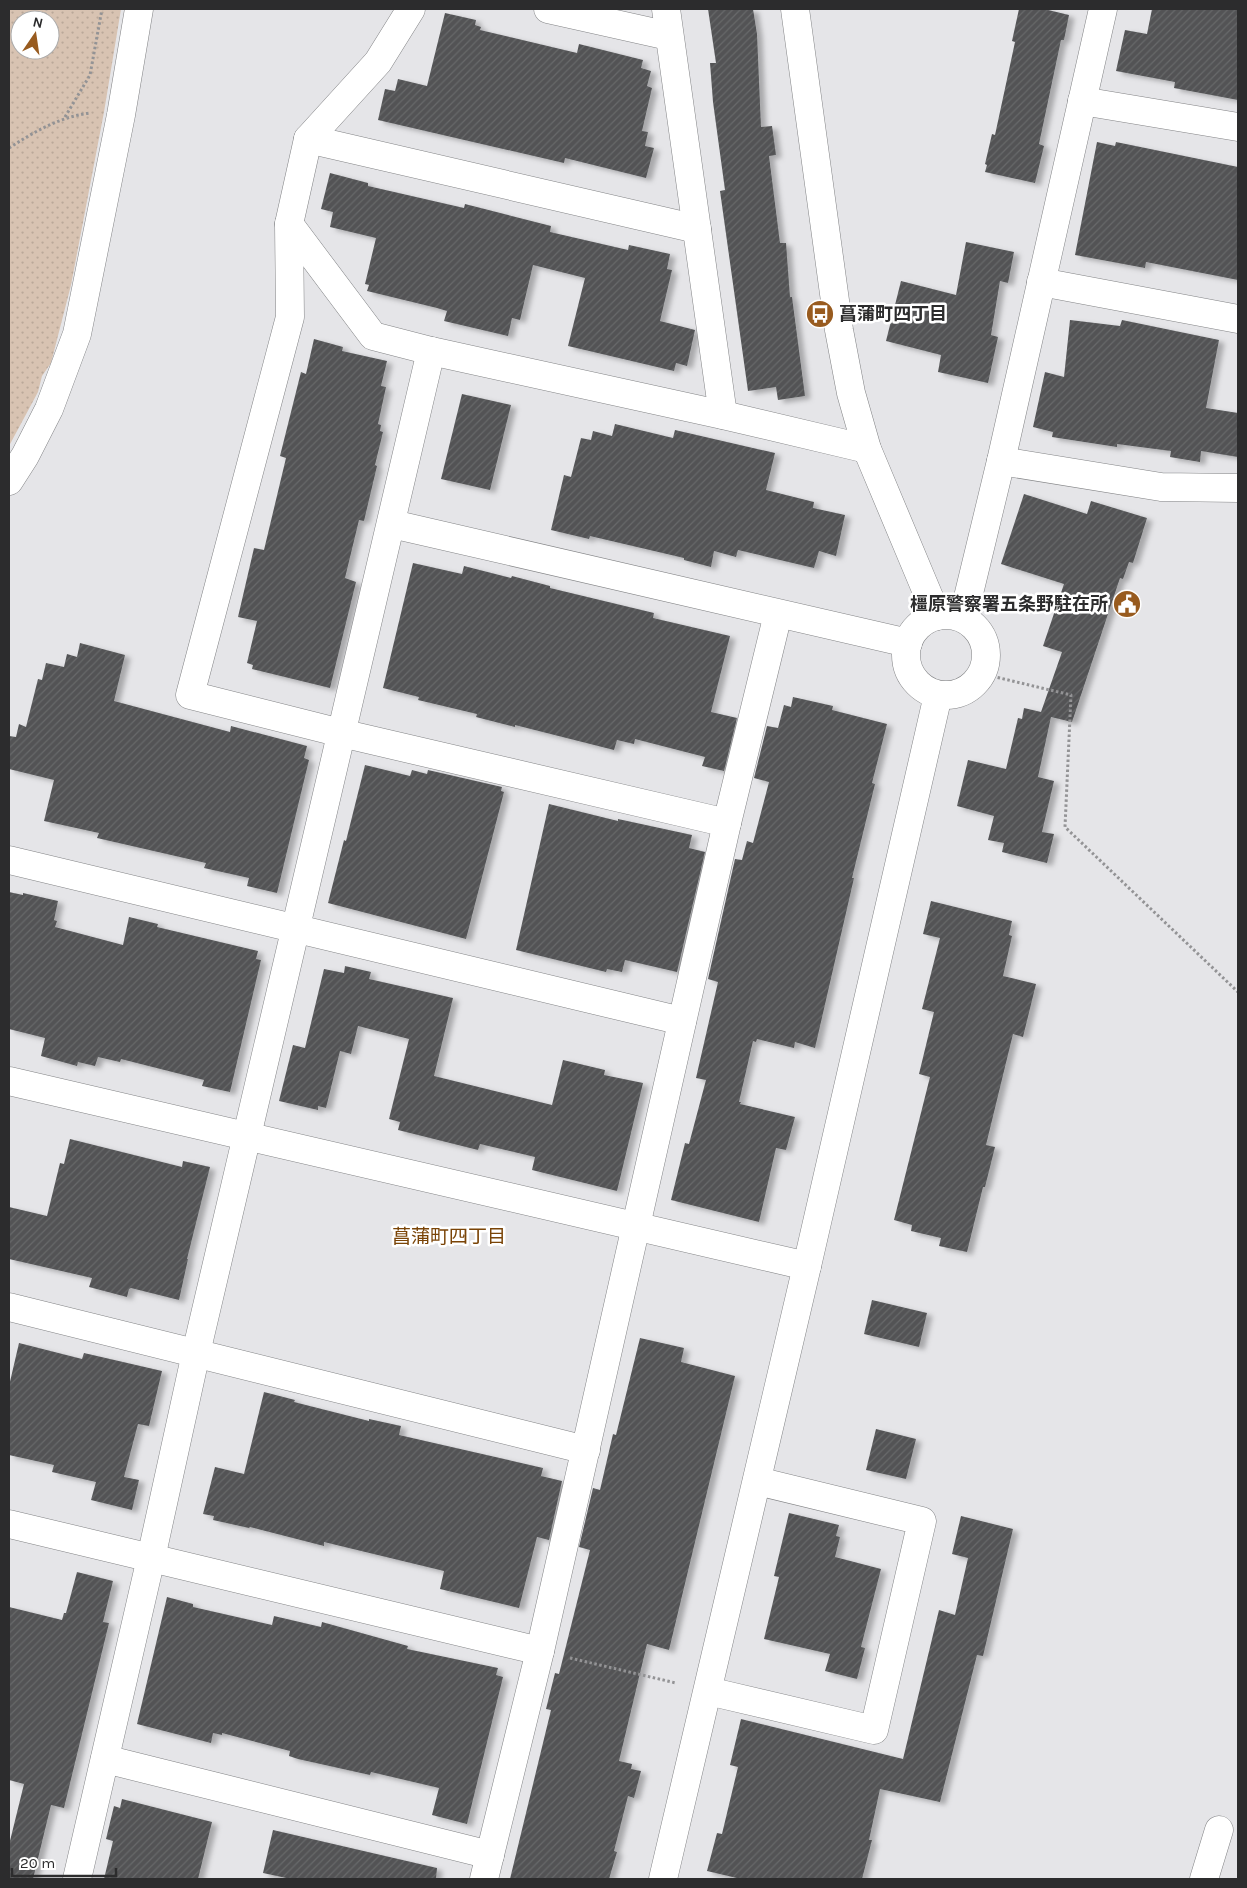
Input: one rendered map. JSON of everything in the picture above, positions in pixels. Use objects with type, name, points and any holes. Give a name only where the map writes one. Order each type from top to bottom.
[{"type":"street","points":[[9,480],[25,456],[49,409],[76,334],[121,115],[139,9]]},
{"type":"street","points":[[411,9],[378,62],[308,139],[289,224],[290,318],[190,695],[341,733],[727,823]]},
{"type":"street","points":[[548,9],[669,36]]},
{"type":"street","points":[[666,9],[723,415]]},
{"type":"street","points":[[796,9],[839,330],[851,393],[867,449],[950,617]]},
{"type":"street","points":[[950,617],[1000,461],[1042,282],[1102,9]]},
{"type":"street","points":[[1082,101],[1238,127]]},
{"type":"street","points":[[308,139],[697,229]]},
{"type":"street","points":[[289,224],[372,336],[867,449]]},
{"type":"street","points":[[1042,282],[1238,319]]},
{"type":"street","points":[[77,1879],[246,1136],[392,524],[431,351]]},
{"type":"street","points":[[1000,461],[1161,487],[1238,488]]},
{"type":"street","points":[[392,524],[908,643]]},
{"type":"street","points":[[105,1760],[487,1867],[540,1651],[727,823],[778,614]]},
{"type":"street","points":[[950,617],[974,626],[982,636],[987,648],[987,661],[983,674],[975,684],[964,692],[951,696],[938,695],[926,690],[915,681],[908,670],[906,656],[908,643],[914,631],[924,621],[950,617]]},
{"type":"street","points":[[663,1879],[807,1266],[938,695]]},
{"type":"street","points":[[9,860],[682,1021]]},
{"type":"street","points":[[9,1081],[807,1266]]},
{"type":"street","points":[[9,1307],[586,1450]]},
{"type":"street","points":[[708,1691],[874,1730],[922,1521],[757,1481]]},
{"type":"street","points":[[9,1524],[540,1651]]},
{"type":"street","points":[[1204,1879],[1219,1830]]},
{"type":"path","points":[[65,118],[90,75],[102,9]]},
{"type":"path","points":[[9,148],[35,132],[65,118],[104,112],[121,115]]},
{"type":"path","points":[[983,674],[1071,695],[1065,827],[1238,992]]},
{"type":"path","points":[[540,1651],[708,1691]]},
{"type":"shaded area","points":[[9,9],[121,9],[104,112],[71,285],[51,363],[42,376],[38,392],[9,446]]},
{"type":"building","points":[[708,9],[753,9],[757,34],[761,127],[772,126],[776,155],[769,156],[780,243],[786,243],[790,297],[792,297],[805,396],[778,400],[776,387],[748,391],[720,191],[725,190],[713,102],[710,63],[716,63]]},
{"type":"building","points":[[1019,9],[1044,9],[1069,15],[1064,40],[1061,40],[1039,144],[1044,146],[1035,183],[985,172],[987,165],[985,164],[992,134],[995,135],[1015,42],[1012,41]]},
{"type":"building","points":[[1152,9],[1238,9],[1238,100],[1174,88],[1175,82],[1116,71],[1125,30],[1147,34]]},
{"type":"building","points":[[445,13],[476,20],[475,25],[481,27],[480,30],[577,53],[579,44],[643,60],[641,68],[651,71],[647,86],[652,88],[642,131],[648,132],[645,146],[654,148],[646,178],[565,158],[564,163],[378,120],[385,89],[395,91],[398,79],[427,86]]},
{"type":"building","points":[[1097,142],[1115,146],[1116,142],[1238,167],[1238,280],[1146,262],[1145,268],[1075,255]]},
{"type":"building","points":[[330,173],[368,183],[368,186],[464,208],[465,204],[551,226],[550,232],[628,250],[629,245],[670,254],[667,269],[672,270],[660,321],[695,330],[687,366],[676,363],[674,371],[568,346],[585,278],[533,265],[520,320],[512,318],[508,336],[444,321],[447,311],[367,291],[369,285],[365,284],[376,238],[330,227],[333,212],[321,209]]},
{"type":"building","points":[[966,242],[1014,252],[1008,283],[1000,281],[991,335],[998,337],[988,383],[938,372],[941,355],[886,341],[901,281],[956,295]]},
{"type":"building","points":[[1070,320],[1120,326],[1122,320],[1219,340],[1206,408],[1238,413],[1238,457],[1201,451],[1200,462],[1170,457],[1171,451],[1117,444],[1117,447],[1052,437],[1053,432],[1033,427],[1045,372],[1064,377]]},
{"type":"building","points":[[314,339],[343,347],[342,351],[387,361],[381,386],[386,387],[378,424],[381,425],[380,431],[383,432],[364,521],[359,520],[345,578],[356,582],[330,688],[252,669],[253,665],[247,663],[257,621],[238,617],[254,548],[264,550],[286,458],[280,456],[301,372],[306,374]]},
{"type":"building","points":[[462,394],[511,405],[490,490],[441,479]]},
{"type":"building","points":[[615,424],[673,438],[675,430],[775,453],[766,490],[814,502],[813,508],[845,515],[836,556],[819,551],[814,568],[738,550],[736,557],[714,551],[711,567],[684,560],[684,558],[590,536],[589,539],[551,530],[564,475],[571,477],[581,438],[591,440],[593,431],[612,436]]},
{"type":"building","points":[[1024,494],[1087,514],[1091,501],[1147,518],[1133,563],[1129,562],[1123,579],[1120,578],[1072,722],[1051,717],[1038,777],[1054,781],[1042,832],[1054,834],[1047,863],[1002,852],[1004,843],[988,840],[994,816],[957,806],[968,760],[1006,769],[1018,718],[1022,719],[1024,708],[1041,712],[1062,652],[1043,646],[1064,584],[1001,564]]},
{"type":"building","points":[[413,563],[462,574],[464,566],[511,578],[512,576],[550,586],[550,588],[654,613],[653,618],[730,636],[711,712],[737,718],[724,771],[702,766],[705,757],[635,739],[634,744],[617,740],[614,750],[476,717],[477,714],[418,700],[419,697],[383,688]]},
{"type":"building","points":[[80,643],[125,655],[114,701],[230,732],[231,726],[307,746],[304,758],[309,760],[277,893],[247,886],[249,878],[204,868],[206,863],[97,838],[99,833],[44,821],[54,780],[9,769],[9,736],[16,737],[19,724],[26,727],[38,679],[42,680],[46,663],[64,667],[67,654],[77,657]]},
{"type":"building","points":[[793,697],[833,706],[832,710],[887,724],[872,783],[875,784],[852,878],[854,878],[815,1048],[795,1042],[794,1048],[757,1039],[756,1042],[753,1041],[740,1104],[795,1117],[786,1150],[776,1148],[759,1222],[671,1200],[685,1143],[689,1144],[706,1080],[696,1078],[718,982],[708,979],[735,859],[742,860],[747,841],[753,843],[769,782],[754,778],[767,726],[778,728],[784,705],[791,707]]},
{"type":"building","points":[[365,765],[410,776],[412,770],[427,774],[428,770],[502,787],[501,791],[504,792],[466,939],[328,903]]},
{"type":"building","points":[[549,804],[618,821],[618,819],[692,835],[689,848],[705,852],[677,972],[625,960],[622,972],[607,969],[606,972],[516,950]]},
{"type":"building","points":[[9,892],[23,895],[23,893],[58,901],[54,920],[57,921],[55,927],[123,945],[129,917],[158,924],[157,927],[258,951],[256,959],[261,960],[230,1092],[202,1086],[204,1080],[121,1059],[120,1062],[98,1057],[95,1066],[78,1062],[77,1066],[41,1056],[45,1038],[9,1029]]},
{"type":"building","points":[[931,901],[1012,921],[1009,935],[1012,936],[1003,976],[1036,984],[1023,1037],[1013,1034],[986,1145],[995,1147],[967,1252],[939,1246],[941,1238],[911,1231],[912,1225],[894,1220],[930,1077],[919,1074],[934,1012],[922,1009],[940,938],[923,934]]},
{"type":"building","points":[[345,966],[371,972],[369,979],[453,998],[434,1076],[552,1105],[563,1060],[605,1070],[604,1075],[643,1083],[617,1191],[532,1170],[535,1157],[480,1144],[478,1150],[398,1130],[400,1122],[389,1119],[409,1039],[358,1026],[351,1054],[340,1051],[326,1108],[318,1106],[318,1110],[279,1101],[293,1045],[305,1048],[324,969],[344,973]]},
{"type":"building","points":[[70,1139],[182,1167],[183,1161],[210,1167],[187,1259],[179,1300],[131,1288],[127,1297],[89,1287],[92,1278],[9,1259],[9,1207],[47,1216],[60,1163],[64,1164]]},
{"type":"building","points":[[872,1300],[927,1313],[919,1347],[864,1334]]},
{"type":"building","points":[[640,1338],[684,1348],[681,1362],[735,1376],[669,1650],[647,1644],[619,1761],[632,1764],[631,1769],[641,1771],[634,1798],[628,1796],[614,1851],[617,1852],[609,1879],[510,1879],[551,1710],[546,1709],[555,1673],[559,1674],[590,1550],[579,1547],[593,1488],[600,1490],[613,1434],[616,1435]]},
{"type":"building","points":[[19,1343],[82,1359],[84,1353],[162,1371],[149,1426],[138,1424],[124,1477],[139,1480],[132,1510],[91,1500],[96,1482],[52,1472],[54,1465],[9,1455],[9,1386]]},
{"type":"building","points":[[264,1392],[295,1400],[294,1402],[369,1421],[369,1419],[401,1426],[399,1435],[543,1468],[541,1476],[562,1481],[549,1540],[537,1537],[519,1608],[440,1589],[444,1571],[324,1542],[324,1546],[250,1527],[213,1520],[214,1516],[203,1514],[215,1467],[244,1474]]},
{"type":"building","points":[[876,1429],[916,1439],[906,1479],[866,1470]]},
{"type":"building","points":[[789,1513],[839,1525],[836,1536],[840,1537],[835,1557],[881,1569],[861,1647],[865,1648],[857,1679],[825,1671],[830,1654],[764,1639],[779,1577],[774,1576]]},
{"type":"building","points":[[961,1516],[1013,1529],[983,1656],[977,1655],[940,1802],[880,1789],[869,1840],[872,1840],[862,1879],[741,1879],[707,1871],[717,1833],[722,1834],[738,1767],[730,1765],[741,1719],[903,1759],[939,1610],[955,1615],[968,1558],[952,1554]]},
{"type":"building","points":[[77,1572],[113,1581],[103,1622],[109,1623],[64,1808],[51,1805],[33,1879],[9,1879],[9,1845],[24,1784],[9,1780],[9,1607],[62,1620],[64,1613],[66,1613]]},
{"type":"building","points":[[167,1597],[193,1604],[193,1607],[272,1625],[274,1616],[321,1627],[322,1622],[408,1646],[407,1649],[498,1668],[496,1675],[503,1677],[467,1824],[432,1815],[439,1788],[371,1772],[370,1775],[298,1759],[289,1756],[290,1751],[222,1733],[222,1735],[213,1733],[211,1743],[137,1724]]},
{"type":"building","points":[[122,1799],[212,1822],[198,1879],[104,1879],[113,1841],[106,1839],[114,1806],[120,1808]]},
{"type":"building","points":[[273,1830],[437,1868],[436,1879],[291,1879],[263,1873]]},
{"type":"place","name":"菖蒲町四丁目","points":[[820,314]]},
{"type":"place","name":"橿原警察署五条野駐在所","points":[[1127,604]]},
{"type":"district","name":"菖蒲町四丁目","points":[[449,1236]]}]
